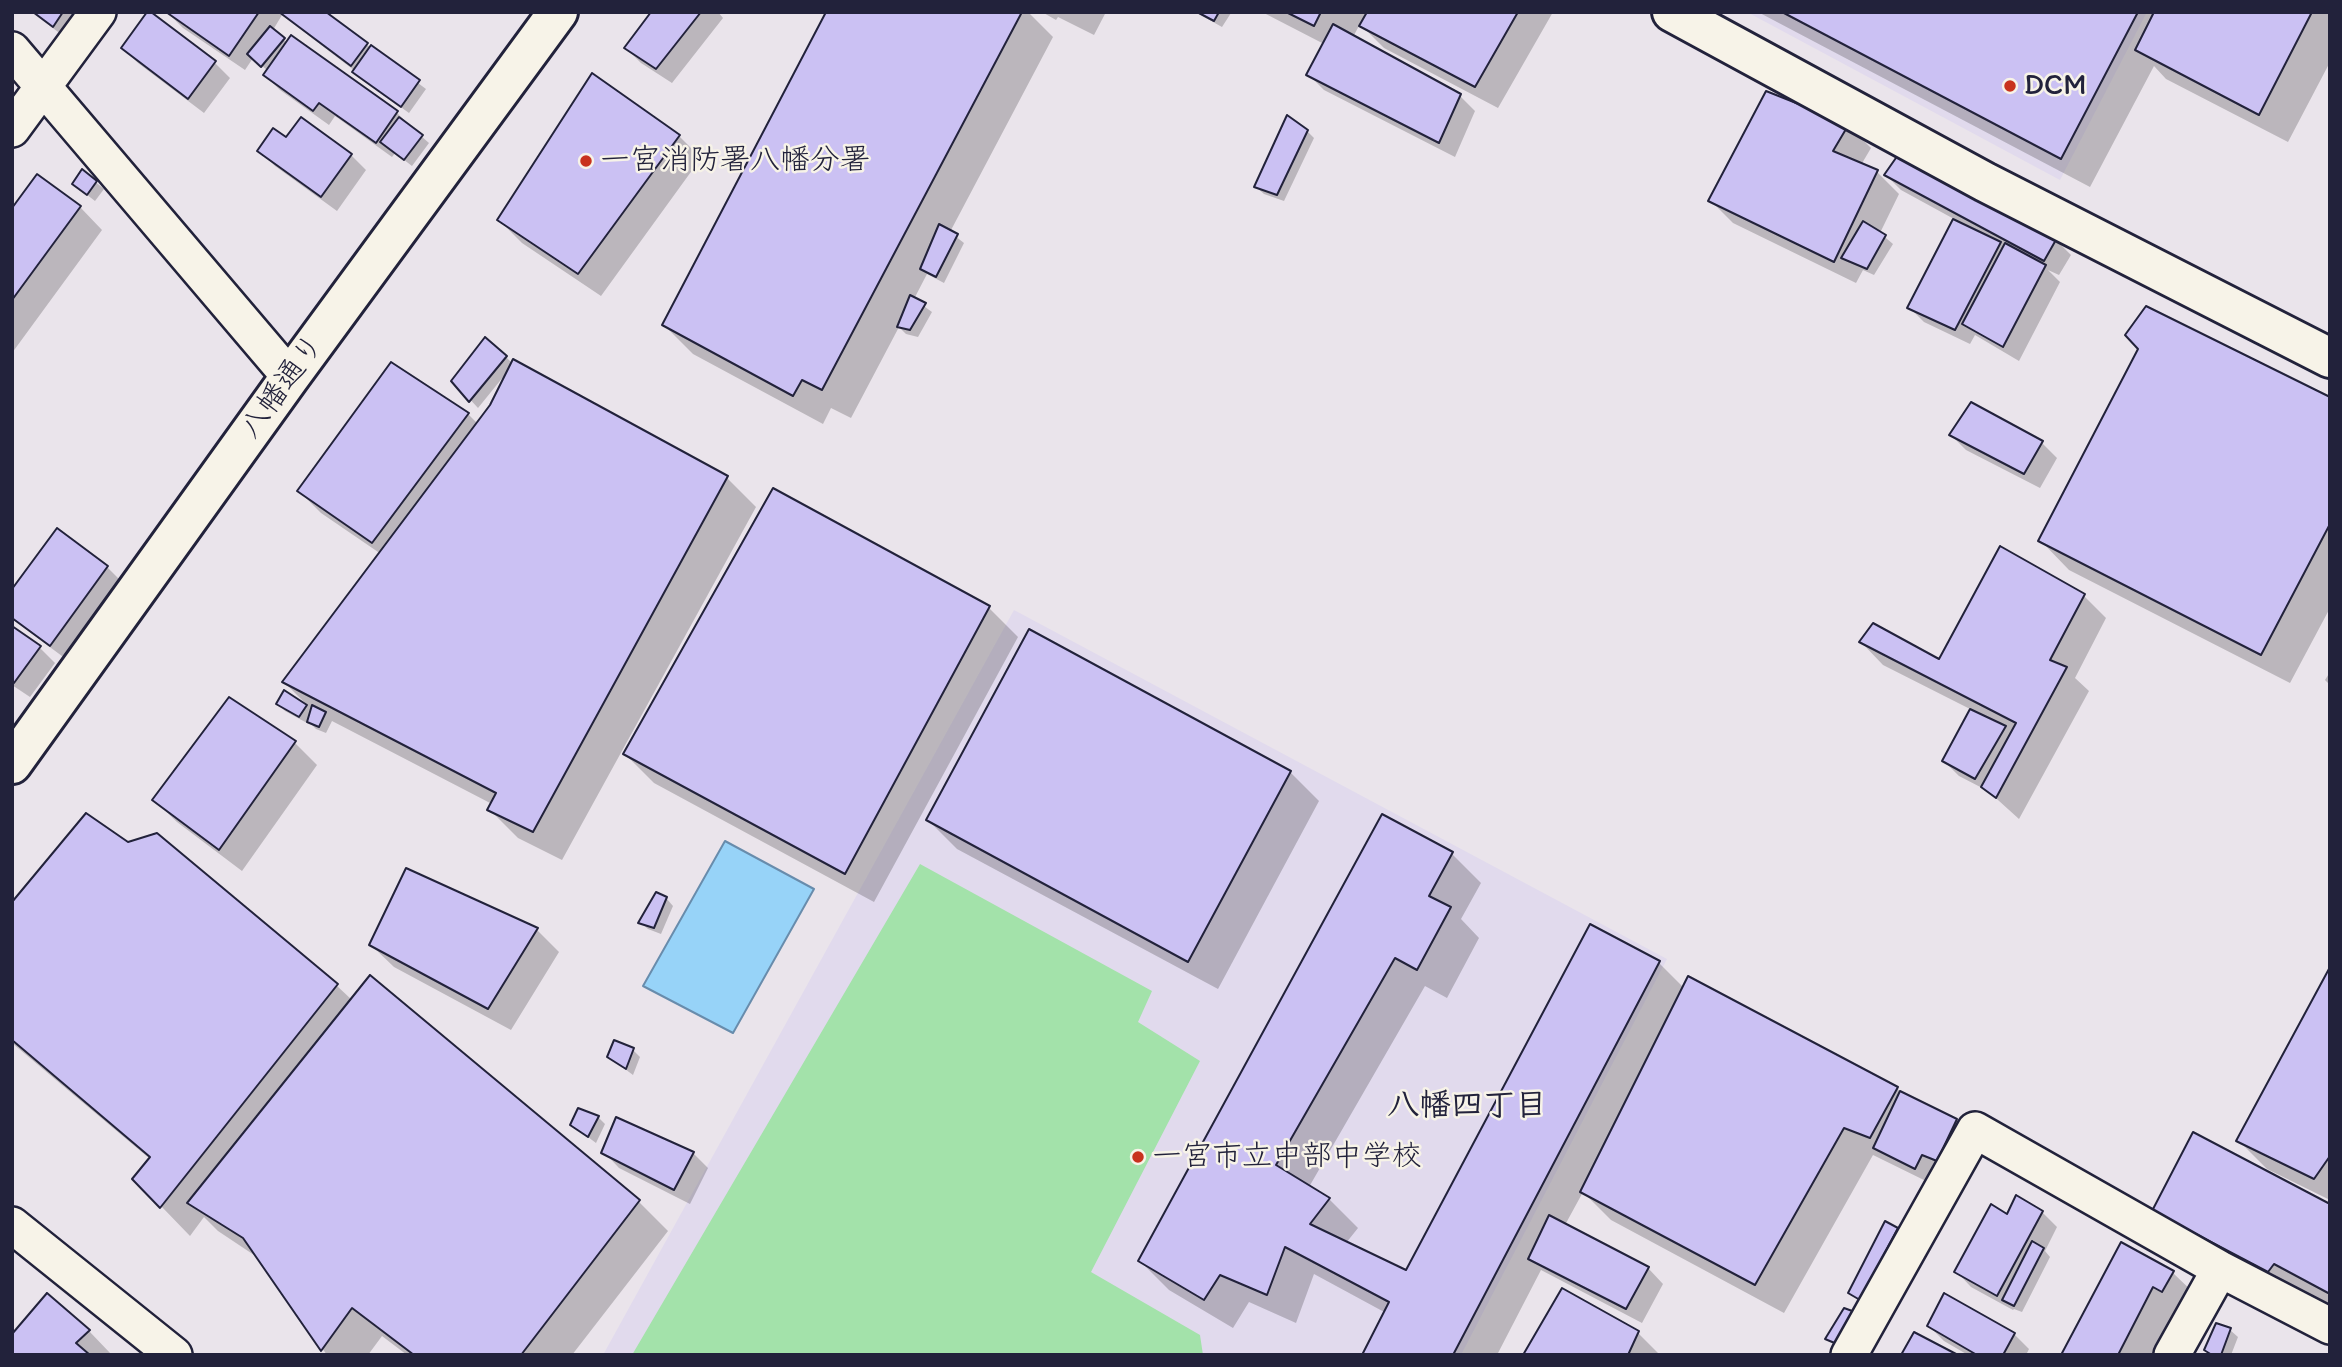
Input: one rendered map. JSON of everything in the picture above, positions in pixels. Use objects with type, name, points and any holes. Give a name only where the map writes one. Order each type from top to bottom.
[{"type":"street","points":[[12,129],[97,12]]},
{"type":"street","name":"八幡通り","points":[[12,764],[289,377],[558,12]]},
{"type":"street","points":[[1672,12],[1985,182],[2330,358]]},
{"type":"street","points":[[12,50],[289,377]]},
{"type":"street","points":[[1849,1355],[1975,1130],[2220,1269],[2330,1326]]},
{"type":"street","points":[[12,1225],[174,1355]]},
{"type":"street","points":[[2172,1355],[2220,1269]]},
{"type":"shaded area","name":"DCM","points":[[1747,12],[2147,12],[2060,180]]},
{"type":"shaded area","name":"一宮市立中部中学校","points":[[1014,610],[1667,959],[1461,1355],[603,1355]]},
{"type":"green space","points":[[920,864],[1152,991],[1138,1022],[1200,1061],[1091,1272],[1200,1335],[1203,1355],[632,1355]]},
{"type":"water","points":[[725,841],[814,889],[733,1033],[643,986]]},
{"type":"building","points":[[33,12],[63,12],[53,27]]},
{"type":"building","points":[[147,12],[151,12],[216,61],[188,99],[121,48]]},
{"type":"building","points":[[166,12],[259,12],[229,56]]},
{"type":"building","points":[[279,12],[326,12],[368,43],[351,66]]},
{"type":"building","points":[[651,12],[701,12],[656,69],[624,48]]},
{"type":"building","points":[[826,12],[1022,12],[822,390],[802,380],[793,396],[662,325]]},
{"type":"building","points":[[1197,12],[1219,12],[1214,21]]},
{"type":"building","points":[[1286,12],[1321,12],[1314,26]]},
{"type":"building","points":[[1367,12],[1518,12],[1475,87],[1359,26]]},
{"type":"building","name":"DCM","points":[[1782,12],[2138,12],[2061,159]]},
{"type":"building","points":[[2154,12],[2312,12],[2259,115],[2135,50]]},
{"type":"building","points":[[1333,24],[1461,94],[1439,143],[1306,75]]},
{"type":"building","points":[[270,26],[285,38],[261,67],[247,54]]},
{"type":"building","points":[[291,35],[398,111],[376,143],[319,103],[313,111],[263,75]]},
{"type":"building","points":[[371,45],[420,80],[401,107],[352,72]]},
{"type":"building","points":[[592,73],[680,135],[578,274],[497,220]]},
{"type":"building","points":[[1766,91],[1849,124],[1833,151],[1878,170],[1834,262],[1708,201]]},
{"type":"building","points":[[1287,115],[1308,130],[1277,195],[1254,187]]},
{"type":"building","points":[[301,117],[352,154],[321,197],[257,151],[273,128],[286,137]]},
{"type":"building","points":[[399,117],[423,135],[404,160],[380,142]]},
{"type":"building","points":[[1898,155],[2057,238],[2044,261],[1884,175]]},
{"type":"building","points":[[82,169],[97,181],[87,195],[72,184]]},
{"type":"building","points":[[37,174],[81,206],[12,300],[12,208]]},
{"type":"building","points":[[1953,219],[2001,242],[1955,330],[1907,308]]},
{"type":"building","points":[[1863,221],[1886,235],[1867,269],[1841,258]]},
{"type":"building","points":[[939,224],[958,234],[936,277],[920,269]]},
{"type":"building","points":[[2005,243],[2046,265],[2003,347],[1962,324]]},
{"type":"building","points":[[910,295],[926,303],[910,330],[897,327]]},
{"type":"building","points":[[2146,306],[2330,397],[2330,524],[2261,655],[2038,541],[2138,349],[2125,335]]},
{"type":"building","points":[[485,337],[507,356],[469,402],[451,381]]},
{"type":"building","points":[[513,359],[728,476],[533,832],[487,810],[496,793],[282,682],[490,405]]},
{"type":"building","points":[[391,362],[469,413],[372,543],[297,491]]},
{"type":"building","points":[[1971,402],[2043,441],[2024,474],[1949,435]]},
{"type":"building","points":[[773,488],[990,606],[845,874],[623,754]]},
{"type":"building","points":[[57,528],[108,566],[50,646],[12,618],[12,589]]},
{"type":"building","points":[[2000,546],[2085,594],[2050,660],[2067,667],[1996,798],[1981,787],[2016,723],[1859,642],[1873,623],[1939,659]]},
{"type":"building","points":[[12,626],[41,646],[14,683],[12,682]]},
{"type":"building","points":[[1029,629],[1291,771],[1188,962],[926,820]]},
{"type":"building","points":[[284,690],[307,705],[299,717],[276,704]]},
{"type":"building","points":[[229,697],[296,741],[219,850],[152,800]]},
{"type":"building","points":[[312,705],[326,712],[319,727],[307,722]]},
{"type":"building","points":[[1970,709],[2006,726],[1975,779],[1942,761]]},
{"type":"building","points":[[86,813],[128,842],[157,833],[338,984],[160,1208],[132,1179],[150,1157],[12,1040],[12,902]]},
{"type":"building","points":[[1382,814],[1453,852],[1429,896],[1451,907],[1417,970],[1395,958],[1276,1165],[1330,1198],[1310,1224],[1406,1270],[1590,924],[1660,961],[1453,1355],[1362,1355],[1389,1302],[1285,1247],[1267,1295],[1220,1275],[1204,1300],[1138,1261]]},
{"type":"building","points":[[406,868],[538,928],[488,1009],[369,945]]},
{"type":"building","points":[[656,892],[667,897],[654,928],[638,923]]},
{"type":"building","points":[[2330,967],[2330,1156],[2314,1179],[2236,1141]]},
{"type":"building","points":[[370,975],[640,1200],[521,1355],[414,1355],[352,1308],[321,1351],[243,1238],[187,1203]]},
{"type":"building","points":[[1688,976],[1898,1087],[1870,1138],[1844,1128],[1755,1285],[1580,1192]]},
{"type":"building","points":[[614,1040],[634,1048],[626,1069],[607,1057]]},
{"type":"building","points":[[1900,1091],[1957,1119],[1937,1161],[1922,1155],[1915,1169],[1873,1148]]},
{"type":"building","points":[[578,1108],[599,1116],[588,1137],[570,1125]]},
{"type":"building","points":[[616,1117],[694,1152],[674,1190],[601,1153]]},
{"type":"building","points":[[2193,1132],[2330,1204],[2330,1294],[2274,1264],[2268,1272],[2152,1211]]},
{"type":"building","points":[[2016,1195],[2043,1211],[1997,1296],[1954,1272],[1991,1204],[2007,1214]]},
{"type":"building","points":[[1549,1215],[1649,1267],[1626,1309],[1528,1259]]},
{"type":"building","points":[[1885,1221],[1898,1228],[1860,1300],[1848,1293]]},
{"type":"building","points":[[2032,1241],[2044,1248],[2014,1306],[2002,1300]]},
{"type":"building","points":[[2121,1242],[2174,1271],[2162,1292],[2153,1287],[2118,1355],[2061,1355]]},
{"type":"building","points":[[1562,1288],[1639,1331],[1628,1355],[1523,1355]]},
{"type":"building","points":[[47,1293],[90,1330],[76,1343],[90,1355],[12,1355],[12,1334]]},
{"type":"building","points":[[1944,1293],[2015,1333],[2003,1355],[1977,1355],[1927,1326]]},
{"type":"building","points":[[1844,1308],[1855,1312],[1837,1344],[1825,1339]]},
{"type":"building","points":[[2216,1323],[2231,1328],[2221,1355],[2212,1355],[2204,1350]]},
{"type":"building","points":[[1914,1332],[1958,1355],[1901,1355]]},
{"type":"place","name":"DCM","points":[[2010,86]]},
{"type":"place","name":"一宮消防署八幡分署","points":[[586,161]]},
{"type":"place","name":"一宮市立中部中学校","points":[[1138,1157]]},
{"type":"district","name":"八幡四丁目","points":[[1467,1107]]}]
